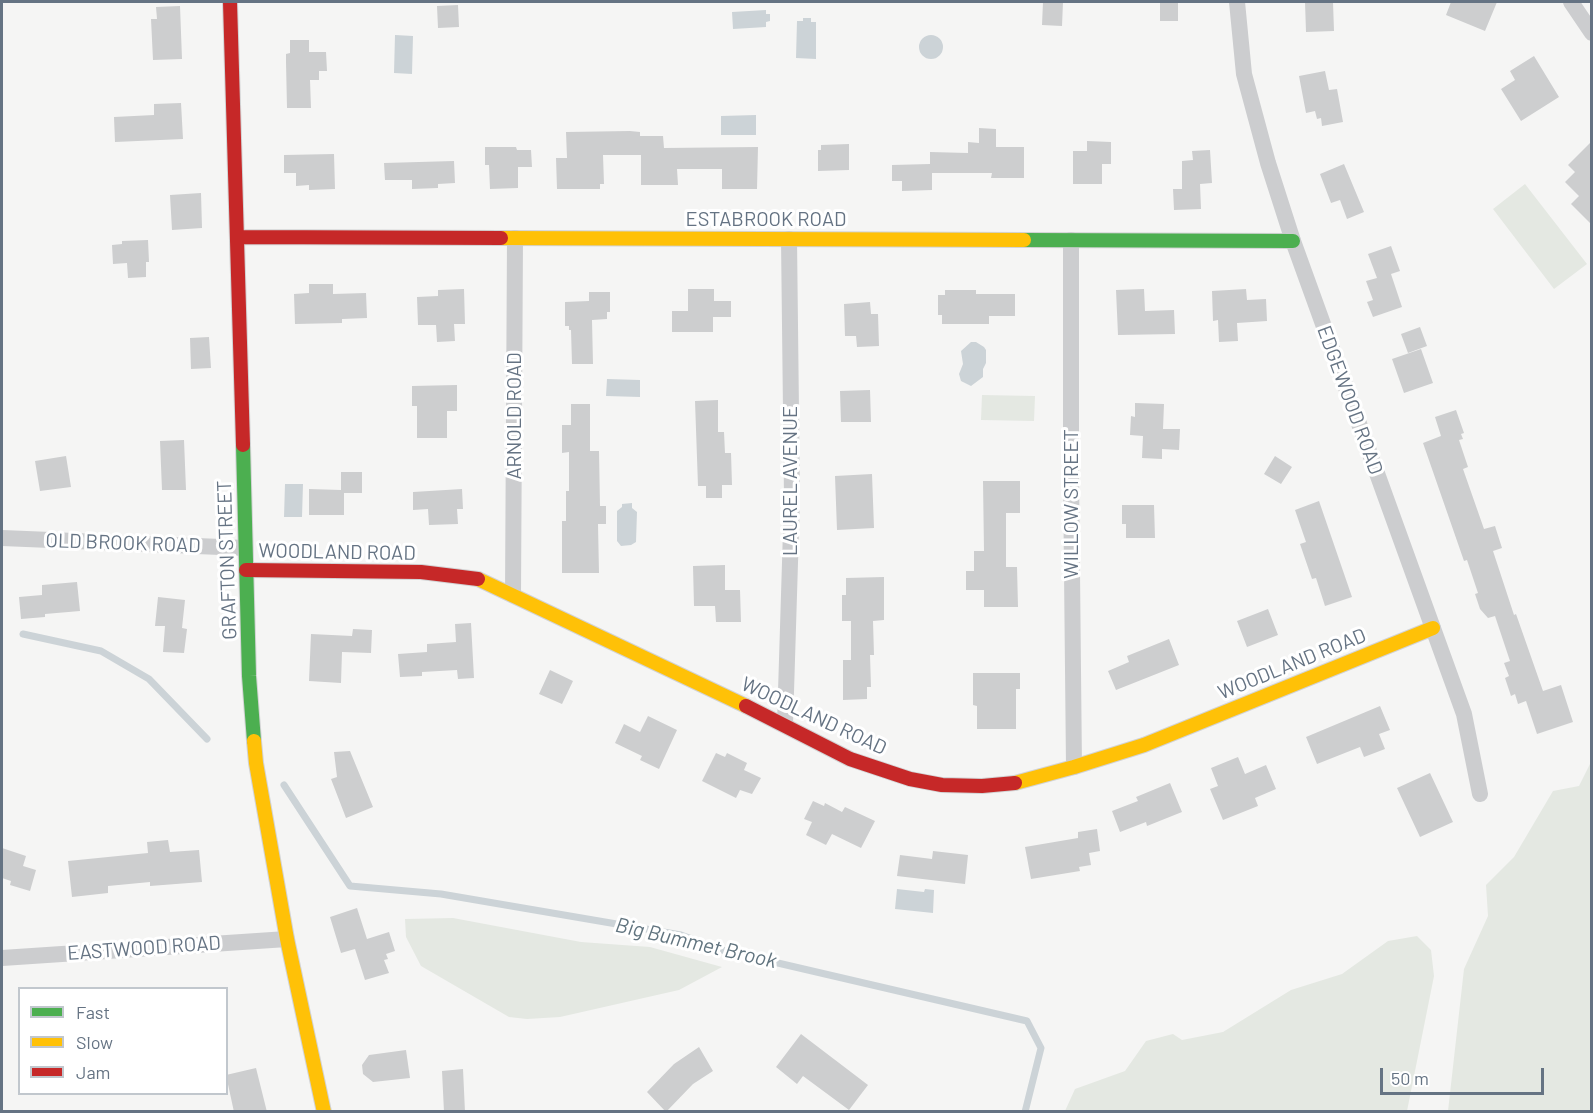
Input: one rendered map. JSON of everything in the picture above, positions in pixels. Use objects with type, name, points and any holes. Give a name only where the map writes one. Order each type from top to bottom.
[{"type":"street","name":"GRAFTON STREET","points":[[230,2],[249,676],[256,763],[287,939],[324,1112]]},
{"type":"street","name":"EDGEWOOD ROAD","points":[[1238,2],[1244,74],[1268,163],[1293,241],[1464,714],[1480,794]]},
{"type":"street","points":[[1571,2],[1592,33]]},
{"type":"street","name":"ESTABROOK ROAD","points":[[238,237],[1293,241]]},
{"type":"street","name":"ARNOLD ROAD","points":[[513,595],[515,238]]},
{"type":"street","name":"LAUREL AVENUE","points":[[785,724],[792,498],[789,239]]},
{"type":"street","name":"WILLOW STREET","points":[[1071,240],[1074,767]]},
{"type":"street","name":"OLD BROOK ROAD","points":[[2,538],[245,548]]},
{"type":"street","name":"WOODLAND ROAD","points":[[246,570],[447,574],[477,578],[785,724],[850,759],[910,779],[942,785],[982,786],[1021,782],[1144,745],[1433,628]]},
{"type":"street","name":"EASTWOOD ROAD","points":[[2,958],[287,939]]},
{"type":"shaded area","points":[[766,10],[766,14],[770,14],[770,21],[766,22],[766,27],[733,29],[732,12]]},
{"type":"shaded area","points":[[803,18],[811,18],[811,22],[816,22],[816,59],[796,58],[797,21],[803,21]]},
{"type":"shaded area","points":[[395,35],[413,36],[412,74],[394,73]]},
{"type":"shaded area","points":[[931,35],[936,36],[942,42],[942,52],[936,58],[931,59],[926,58],[920,52],[919,47],[920,42],[926,36]]},
{"type":"shaded area","points":[[756,115],[756,135],[721,135],[721,116]]},
{"type":"shaded area","points":[[1525,184],[1587,264],[1554,289],[1493,209]]},
{"type":"shaded area","points":[[971,342],[984,347],[986,363],[983,377],[971,386],[961,381],[959,374],[963,364],[961,351]]},
{"type":"shaded area","points":[[607,379],[640,380],[640,397],[606,396]]},
{"type":"shaded area","points":[[982,395],[1035,396],[1034,421],[981,420]]},
{"type":"shaded area","points":[[285,484],[303,484],[302,517],[284,517]]},
{"type":"shaded area","points":[[632,503],[632,508],[637,512],[636,542],[621,546],[617,541],[617,511],[622,504]]},
{"type":"shaded area","points":[[1590,764],[1591,1111],[1448,1111],[1464,969],[1488,916],[1486,885],[1514,857],[1553,791],[1579,786]]},
{"type":"shaded area","points":[[897,889],[924,892],[925,889],[934,890],[933,913],[895,909]]},
{"type":"shaded area","points":[[453,918],[581,942],[650,947],[722,967],[679,990],[560,1017],[527,1019],[509,1017],[421,966],[406,937],[405,919]]},
{"type":"shaded area","points":[[1417,936],[1431,950],[1434,976],[1407,1111],[1065,1111],[1075,1089],[1125,1071],[1146,1041],[1173,1034],[1182,1040],[1223,1032],[1291,990],[1342,974],[1388,941]]},
{"type":"building","points":[[1043,2],[1063,2],[1062,26],[1042,25]]},
{"type":"building","points":[[1160,2],[1178,2],[1178,21],[1160,21]]},
{"type":"building","points":[[1305,2],[1333,2],[1334,31],[1306,32]]},
{"type":"building","points":[[1451,2],[1497,2],[1485,31],[1446,15]]},
{"type":"building","points":[[458,5],[459,27],[438,28],[437,6]]},
{"type":"building","points":[[180,6],[182,59],[153,60],[151,19],[157,19],[156,7]]},
{"type":"building","points":[[290,40],[309,40],[309,52],[326,52],[327,71],[319,71],[319,80],[310,80],[311,108],[287,108],[286,54],[290,53]]},
{"type":"building","points":[[1534,56],[1559,97],[1521,121],[1501,89],[1515,80],[1510,71]]},
{"type":"building","points":[[1325,71],[1329,90],[1337,89],[1343,122],[1322,126],[1321,118],[1317,119],[1315,111],[1306,113],[1299,76]]},
{"type":"building","points":[[181,103],[183,139],[115,142],[114,117],[154,115],[154,104]]},
{"type":"building","points":[[979,128],[996,129],[996,147],[1024,147],[1024,178],[991,178],[992,173],[932,173],[932,190],[902,191],[902,181],[892,181],[892,165],[930,164],[930,152],[968,153],[968,142],[979,143]]},
{"type":"building","points":[[566,132],[640,132],[640,136],[663,136],[664,148],[758,147],[757,189],[722,189],[722,169],[677,169],[678,185],[641,185],[641,155],[603,155],[604,184],[600,184],[600,189],[557,189],[556,158],[567,158]]},
{"type":"building","points":[[1087,141],[1111,142],[1111,164],[1102,164],[1102,184],[1073,184],[1073,151],[1087,151]]},
{"type":"building","points":[[1592,141],[1592,225],[1571,204],[1579,196],[1565,182],[1575,172],[1568,165]]},
{"type":"building","points":[[849,144],[849,170],[818,171],[818,150],[821,150],[821,145]]},
{"type":"building","points":[[485,147],[516,147],[517,150],[531,150],[532,167],[518,167],[518,188],[490,189],[489,165],[485,165]]},
{"type":"building","points":[[1210,150],[1212,183],[1200,184],[1201,209],[1174,210],[1173,189],[1182,189],[1182,161],[1193,160],[1192,151]]},
{"type":"building","points":[[334,154],[335,189],[309,190],[309,185],[296,186],[296,173],[284,173],[284,155]]},
{"type":"building","points":[[454,161],[455,183],[438,184],[438,188],[412,189],[412,180],[385,180],[384,163]]},
{"type":"building","points":[[1344,164],[1364,212],[1347,219],[1340,200],[1331,203],[1320,174]]},
{"type":"building","points":[[201,193],[202,228],[172,230],[170,195]]},
{"type":"building","points":[[148,240],[149,262],[146,262],[146,277],[128,278],[127,263],[113,264],[112,245],[122,244],[122,241]]},
{"type":"building","points":[[1391,246],[1400,271],[1391,274],[1402,307],[1373,317],[1367,302],[1373,300],[1366,281],[1377,278],[1368,254]]},
{"type":"building","points":[[309,284],[333,284],[333,294],[366,293],[367,318],[342,319],[342,323],[295,324],[294,294],[309,293]]},
{"type":"building","points":[[464,289],[465,324],[454,324],[455,341],[437,342],[436,325],[418,325],[417,297],[438,296],[438,290]]},
{"type":"building","points":[[688,289],[714,289],[714,301],[731,301],[731,317],[713,317],[713,332],[672,332],[672,311],[688,311]]},
{"type":"building","points":[[1144,289],[1145,311],[1174,310],[1175,334],[1118,335],[1116,290]]},
{"type":"building","points":[[1246,289],[1247,300],[1266,299],[1267,321],[1237,323],[1238,341],[1219,342],[1218,320],[1213,321],[1212,291]]},
{"type":"building","points":[[945,290],[976,290],[976,294],[1015,294],[1015,316],[989,316],[989,324],[942,324],[942,315],[938,315],[938,295],[945,295]]},
{"type":"building","points":[[589,292],[610,292],[610,312],[607,312],[607,319],[592,320],[593,364],[572,364],[571,330],[569,326],[565,326],[565,302],[589,301]]},
{"type":"building","points":[[870,302],[871,314],[878,314],[879,346],[857,347],[856,336],[845,336],[844,304]]},
{"type":"building","points":[[1420,327],[1427,346],[1408,353],[1401,334]]},
{"type":"building","points":[[209,337],[211,368],[191,369],[190,338]]},
{"type":"building","points":[[1421,349],[1433,383],[1404,393],[1392,359]]},
{"type":"building","points":[[457,385],[457,411],[447,411],[447,438],[417,438],[417,406],[412,406],[412,386]]},
{"type":"building","points":[[870,390],[871,422],[841,422],[840,391]]},
{"type":"building","points":[[718,400],[718,432],[724,432],[725,453],[731,453],[732,485],[722,485],[722,498],[706,498],[706,486],[698,486],[695,401]]},
{"type":"building","points":[[1135,403],[1164,404],[1163,429],[1180,429],[1179,450],[1162,449],[1162,459],[1142,458],[1143,436],[1130,435],[1131,416],[1135,417]]},
{"type":"building","points":[[571,404],[590,404],[590,451],[599,451],[600,506],[606,506],[606,524],[598,524],[599,573],[562,573],[562,521],[566,521],[569,452],[562,453],[562,425],[571,425]]},
{"type":"building","points":[[1456,410],[1464,433],[1461,434],[1463,439],[1459,440],[1468,467],[1463,469],[1484,529],[1495,526],[1502,548],[1493,551],[1514,615],[1516,614],[1543,691],[1561,685],[1573,722],[1537,734],[1526,701],[1518,704],[1515,694],[1511,696],[1505,678],[1509,676],[1504,663],[1510,661],[1495,616],[1488,618],[1480,609],[1475,594],[1478,593],[1467,560],[1464,561],[1423,443],[1441,436],[1435,417]]},
{"type":"building","points":[[184,440],[186,490],[162,490],[160,441]]},
{"type":"building","points":[[66,456],[71,487],[40,491],[35,461]]},
{"type":"building","points":[[1275,456],[1292,467],[1281,484],[1264,474]]},
{"type":"building","points":[[341,472],[362,472],[362,493],[344,493],[344,515],[309,515],[309,489],[341,490]]},
{"type":"building","points":[[872,474],[874,528],[837,530],[835,476]]},
{"type":"building","points":[[983,481],[1020,481],[1020,513],[1006,513],[1006,567],[1017,567],[1018,607],[984,607],[984,590],[966,590],[966,571],[974,571],[974,551],[984,551]]},
{"type":"building","points":[[462,489],[463,509],[457,509],[458,524],[429,525],[428,509],[413,510],[413,492]]},
{"type":"building","points":[[1319,501],[1352,597],[1325,606],[1316,578],[1312,579],[1300,544],[1306,542],[1295,510]]},
{"type":"building","points":[[1122,505],[1154,505],[1155,538],[1126,538],[1126,524],[1122,524]]},
{"type":"building","points":[[725,565],[725,590],[740,590],[741,622],[716,622],[715,606],[694,606],[693,566]]},
{"type":"building","points":[[884,577],[884,620],[873,621],[874,655],[870,655],[871,687],[867,687],[867,699],[843,700],[843,660],[851,660],[851,621],[842,621],[842,595],[846,595],[846,578]]},
{"type":"building","points":[[77,582],[80,611],[21,619],[19,597],[42,595],[42,585]]},
{"type":"building","points":[[158,597],[185,600],[182,628],[187,629],[184,653],[163,652],[165,626],[155,626]]},
{"type":"building","points":[[1268,609],[1278,635],[1247,647],[1237,621]]},
{"type":"building","points":[[471,623],[474,678],[458,679],[457,670],[422,672],[422,676],[400,677],[398,654],[427,652],[427,644],[456,642],[455,624]]},
{"type":"building","points":[[353,629],[372,630],[371,653],[342,652],[341,683],[309,681],[311,634],[352,636]]},
{"type":"building","points":[[1169,639],[1179,665],[1116,690],[1108,671],[1129,662],[1127,656]]},
{"type":"building","points":[[550,670],[573,681],[562,704],[539,694]]},
{"type":"building","points":[[973,673],[1020,673],[1020,689],[1016,689],[1016,729],[977,729],[977,706],[973,705]]},
{"type":"building","points":[[1380,706],[1390,730],[1379,734],[1385,749],[1364,757],[1360,747],[1317,764],[1306,737]]},
{"type":"building","points":[[648,716],[677,730],[659,769],[640,760],[642,756],[615,743],[624,724],[640,732]]},
{"type":"building","points":[[350,751],[373,807],[346,818],[331,779],[337,777],[334,752]]},
{"type":"building","points":[[716,753],[725,757],[727,753],[747,763],[744,770],[761,778],[752,794],[740,790],[736,798],[702,781]]},
{"type":"building","points":[[1238,757],[1245,774],[1266,765],[1276,789],[1255,798],[1258,806],[1223,820],[1210,789],[1218,786],[1211,768]]},
{"type":"building","points":[[1430,773],[1453,822],[1420,837],[1397,788]]},
{"type":"building","points":[[1170,783],[1182,812],[1147,826],[1146,822],[1120,832],[1112,811],[1138,801],[1136,797]]},
{"type":"building","points":[[813,801],[824,806],[825,803],[842,812],[845,807],[875,821],[861,848],[832,834],[826,845],[806,835],[812,822],[804,819]]},
{"type":"building","points":[[1097,829],[1100,851],[1089,853],[1091,865],[1079,867],[1080,871],[1031,879],[1025,847],[1078,838],[1078,832]]},
{"type":"building","points":[[168,840],[170,852],[199,850],[202,882],[150,886],[150,882],[108,886],[108,893],[72,897],[68,861],[148,853],[147,842]]},
{"type":"building","points":[[2,848],[26,856],[23,866],[36,870],[30,891],[10,885],[11,881],[2,878]]},
{"type":"building","points":[[933,851],[968,855],[965,884],[897,876],[900,855],[932,859]]},
{"type":"building","points":[[357,908],[367,939],[389,932],[395,951],[386,954],[388,959],[384,960],[389,973],[365,980],[355,949],[341,953],[330,917]]},
{"type":"building","points":[[801,1034],[868,1085],[849,1110],[803,1076],[797,1084],[776,1067]]},
{"type":"building","points":[[699,1047],[713,1071],[693,1084],[666,1112],[647,1092],[674,1064]]},
{"type":"building","points":[[406,1050],[410,1078],[373,1082],[363,1074],[362,1065],[369,1055]]},
{"type":"building","points":[[256,1068],[267,1112],[234,1112],[228,1075]]},
{"type":"building","points":[[463,1069],[465,1112],[444,1112],[442,1071]]},
{"type":"waterway","name":"Big Bummet Brook","points":[[23,634],[101,651],[149,679],[207,739]]},
{"type":"waterway","name":"Big Bummet Brook","points":[[284,785],[350,886],[441,894],[681,935],[722,950],[1027,1021],[1041,1048],[1025,1112]]},
{"type":"traffic: fast","points":[[1024,240],[1293,241]]},
{"type":"traffic: fast","points":[[243,445],[249,676],[254,741]]},
{"type":"traffic: slow","points":[[501,238],[1024,240]]},
{"type":"traffic: slow","points":[[478,579],[746,706]]},
{"type":"traffic: slow","points":[[1015,783],[1144,745],[1433,628]]},
{"type":"traffic: slow","points":[[254,741],[287,939],[324,1112]]},
{"type":"traffic: jam","points":[[230,2],[243,445]]},
{"type":"traffic: jam","points":[[238,237],[501,238]]},
{"type":"traffic: jam","points":[[246,570],[421,572],[478,579]]},
{"type":"traffic: jam","points":[[746,706],[850,759],[910,779],[942,785],[982,786],[1015,783]]}]
